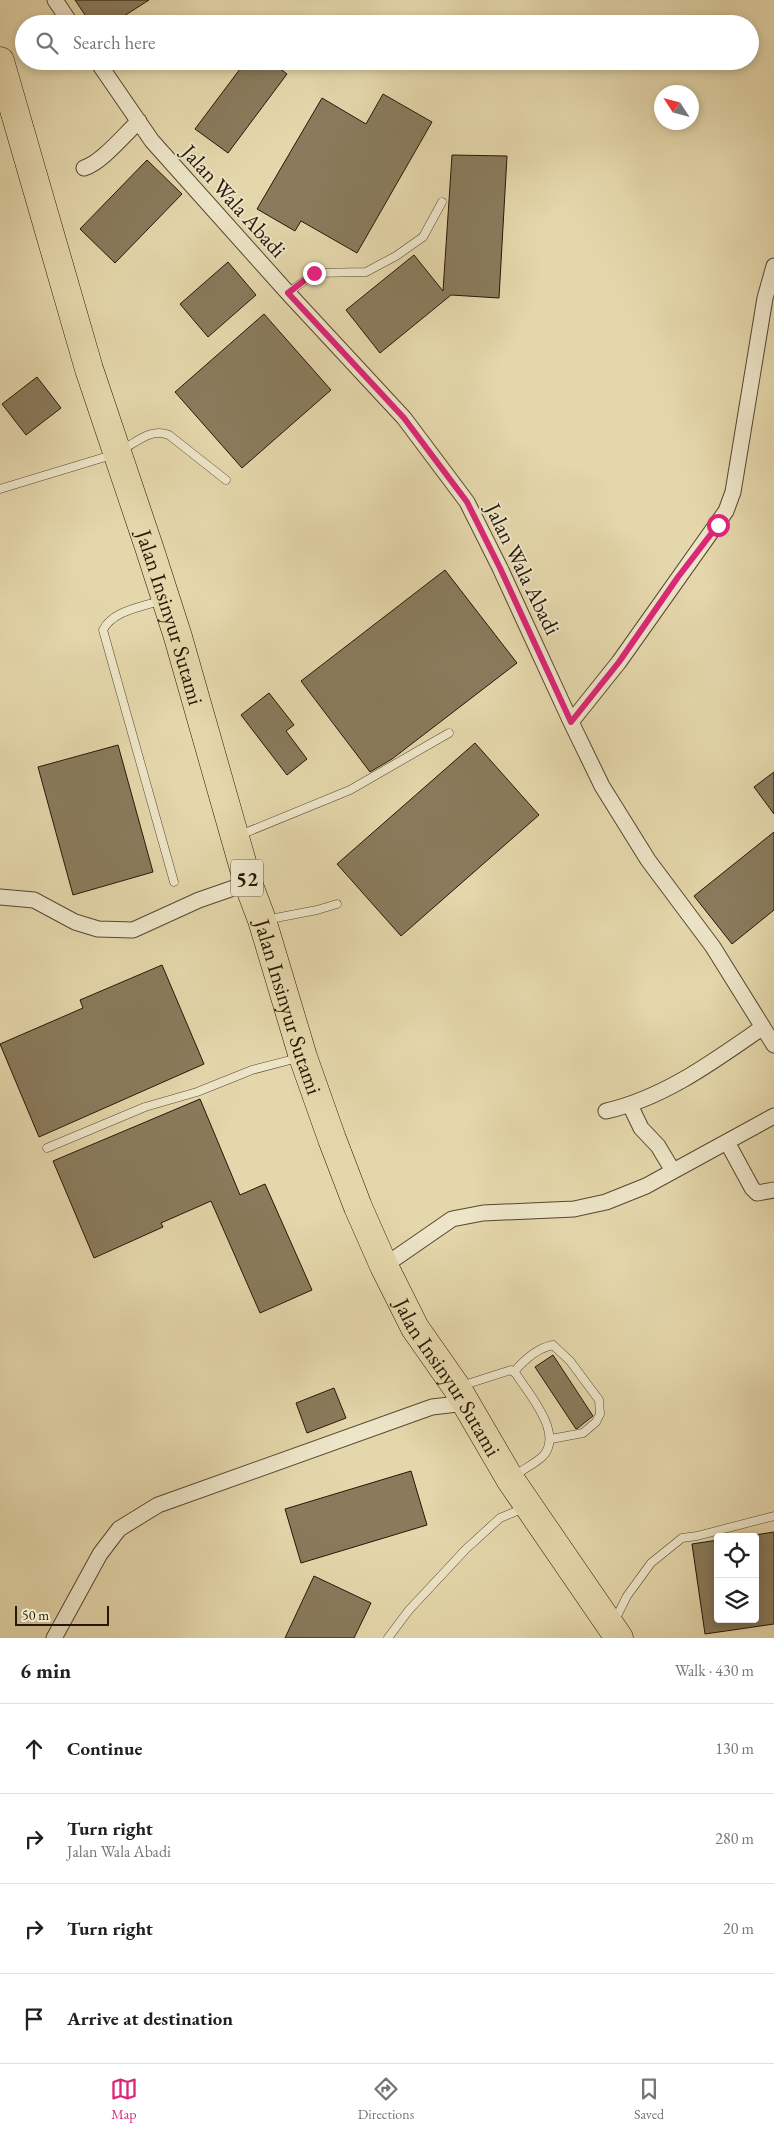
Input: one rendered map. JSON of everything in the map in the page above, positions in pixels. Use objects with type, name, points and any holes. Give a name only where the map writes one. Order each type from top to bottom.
[{"type":"highway","name":"Jalan Insinyur Sutami","points":[[0,61],[89,369],[166,599],[248,883],[262,920],[303,1057],[358,1207],[384,1266],[415,1328],[462,1395],[510,1479],[530,1505],[613,1632]]},
{"type":"street","points":[[54,0],[65,15]]},
{"type":"street","name":"Jalan Wala Abadi","points":[[103,70],[152,141],[288,293],[404,418],[467,502],[602,786],[648,860],[713,947],[768,1029],[774,1045]]},
{"type":"street","points":[[84,168],[93,166],[104,157],[110,148],[139,121]]},
{"type":"street","points":[[571,722],[619,662],[726,511],[733,492],[764,298],[774,266]]},
{"type":"street","points":[[0,897],[34,900],[75,922],[98,929],[133,930],[199,900],[248,883]]},
{"type":"street","points":[[606,1111],[630,1105],[664,1090],[768,1029]]},
{"type":"street","points":[[630,1105],[641,1128],[658,1146],[673,1171]]},
{"type":"street","points":[[384,1266],[452,1219],[483,1213],[574,1209],[606,1202],[646,1186],[774,1116]]},
{"type":"street","points":[[727,1142],[756,1193],[774,1190]]},
{"type":"street","points":[[54,1638],[100,1554],[120,1529],[158,1504],[462,1395]]},
{"type":"lane","points":[[288,293],[314,273],[366,272],[396,256],[422,237],[442,202]]},
{"type":"lane","points":[[0,489],[117,453],[155,431],[169,435],[226,480]]},
{"type":"lane","points":[[166,599],[115,616],[106,623],[103,630],[174,882]]},
{"type":"lane","points":[[235,837],[350,790],[449,733]]},
{"type":"lane","points":[[262,920],[317,910],[336,904]]},
{"type":"lane","points":[[47,1148],[145,1107],[196,1092],[252,1070],[303,1057]]},
{"type":"lane","points":[[514,1372],[524,1360],[548,1346],[554,1345],[570,1361],[599,1400],[600,1414],[596,1422],[583,1433],[551,1440]]},
{"type":"lane","points":[[462,1395],[511,1370],[545,1420],[551,1440],[543,1456],[510,1479]]},
{"type":"lane","points":[[388,1638],[409,1610],[466,1549],[500,1518],[530,1505]]},
{"type":"lane","points":[[613,1632],[627,1596],[651,1564],[682,1538],[697,1536],[774,1516]]},
{"type":"building","points":[[75,0],[149,0],[126,15],[85,15]]},
{"type":"building","points":[[239,70],[282,70],[287,74],[228,153],[195,129]]},
{"type":"building","points":[[383,94],[432,122],[357,253],[301,221],[295,231],[257,209],[322,98],[366,124]]},
{"type":"building","points":[[452,155],[507,156],[499,298],[451,295],[380,353],[346,310],[414,255],[443,291]]},
{"type":"building","points":[[147,160],[182,194],[115,263],[80,229]]},
{"type":"building","points":[[228,262],[256,295],[208,337],[180,304]]},
{"type":"building","points":[[264,314],[331,390],[242,468],[175,392]]},
{"type":"building","points":[[37,377],[61,408],[26,435],[2,404]]},
{"type":"building","points":[[445,570],[517,663],[392,759],[370,772],[301,681]]},
{"type":"building","points":[[269,693],[294,725],[286,731],[307,759],[287,775],[241,715]]},
{"type":"building","points":[[475,743],[539,815],[401,936],[337,864]]},
{"type":"building","points":[[118,745],[153,872],[73,895],[38,767]]},
{"type":"building","points":[[774,772],[774,814],[754,787]]},
{"type":"building","points":[[774,832],[774,910],[732,944],[694,896]]},
{"type":"building","points":[[162,965],[204,1064],[39,1137],[0,1044],[83,1008],[80,1000]]},
{"type":"building","points":[[200,1099],[240,1195],[265,1184],[312,1290],[260,1313],[211,1201],[161,1223],[163,1227],[94,1258],[53,1161]]},
{"type":"building","points":[[553,1355],[593,1416],[576,1429],[535,1367]]},
{"type":"building","points":[[334,1388],[346,1418],[307,1433],[296,1403]]},
{"type":"building","points":[[411,1471],[427,1525],[301,1563],[285,1509]]},
{"type":"building","points":[[774,1532],[774,1624],[705,1634],[692,1544],[714,1541],[714,1623],[759,1623],[759,1534]]},
{"type":"building","points":[[314,1576],[371,1603],[354,1638],[285,1638]]},
{"type":"route","points":[[314,273],[288,293],[404,418],[467,502],[500,568],[571,722],[619,662],[678,577],[718,525]]}]
